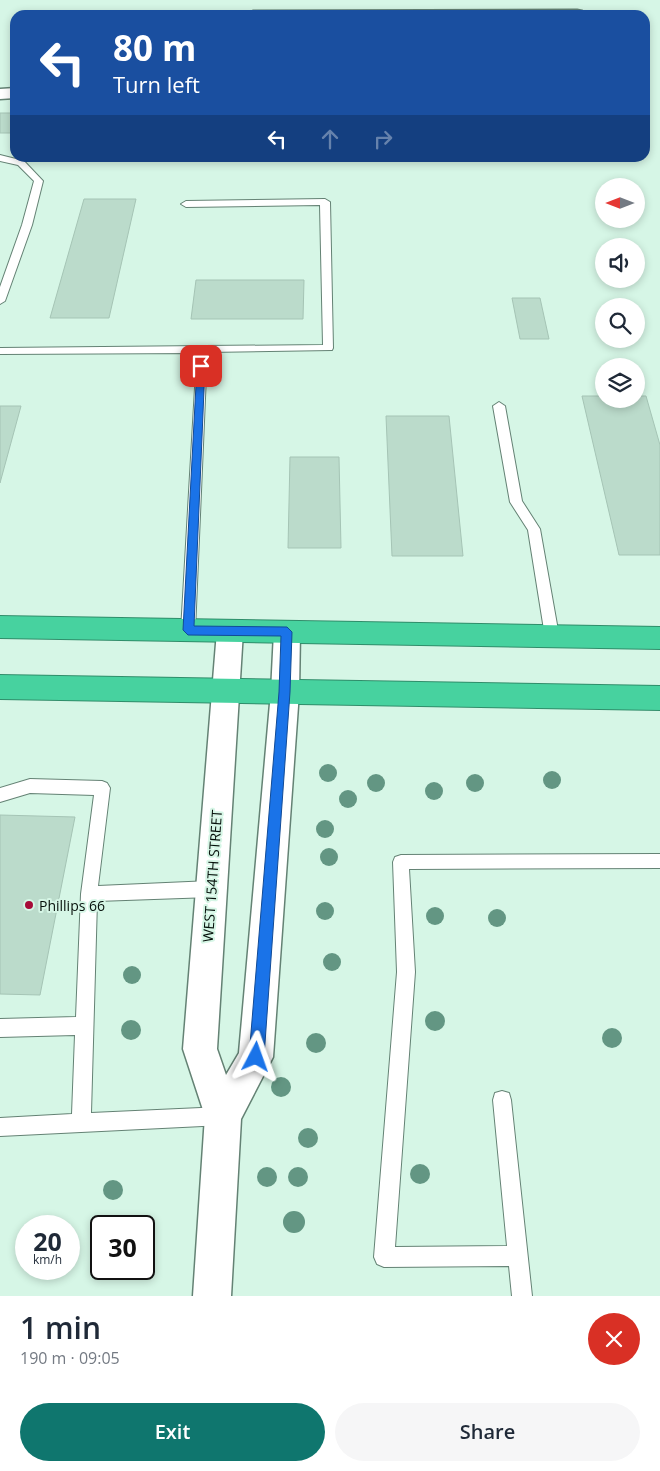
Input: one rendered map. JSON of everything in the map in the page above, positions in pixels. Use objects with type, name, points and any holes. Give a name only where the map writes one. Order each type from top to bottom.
[{"type":"highway","points":[[0,628],[660,638]]},
{"type":"highway","points":[[0,687],[660,698]]},
{"type":"street","points":[[370,10],[441,7],[499,10]]},
{"type":"street","name":"WEST 154TH STREET","points":[[212,1296],[223,1116],[200,1049],[230,631]]},
{"type":"street","name":"WEST 154TH STREET","points":[[223,1116],[256,1057],[285,692],[287,632]]},
{"type":"lane","points":[[0,302],[27,224],[39,181],[21,163],[17,162]]},
{"type":"lane","points":[[0,351],[202,351],[328,348],[325,202],[186,204]]},
{"type":"lane","points":[[188,630],[202,351]]},
{"type":"lane","points":[[499,406],[516,502],[534,529],[552,636]]},
{"type":"lane","points":[[0,795],[30,786],[102,788],[89,894],[81,1123]]},
{"type":"lane","points":[[518,1256],[384,1257],[406,972],[401,862],[660,861]]},
{"type":"lane","points":[[89,894],[211,889]]},
{"type":"lane","points":[[0,1028],[85,1026]]},
{"type":"lane","points":[[502,1100],[522,1296]]},
{"type":"lane","points":[[0,1127],[223,1116]]},
{"type":"building","points":[[0,113],[10,113],[10,133],[0,133]]},
{"type":"building","points":[[84,199],[136,199],[109,318],[50,318]]},
{"type":"building","points":[[196,280],[304,280],[303,319],[191,319]]},
{"type":"building","points":[[512,298],[540,298],[549,339],[520,339]]},
{"type":"building","points":[[582,396],[595,396],[595,408],[645,408],[646,396],[660,445],[660,555],[619,555]]},
{"type":"building","points":[[0,406],[21,406],[0,483]]},
{"type":"building","points":[[386,416],[449,416],[463,556],[392,556]]},
{"type":"building","points":[[290,457],[339,457],[341,548],[288,548]]},
{"type":"building","name":"Phillips 66","points":[[0,815],[75,817],[40,995],[0,994]]},
{"type":"place","name":"Phillips 66","points":[[29,905]]},
{"type":"route","points":[[201,366],[188,630],[287,632],[285,692],[256,1057]]}]
